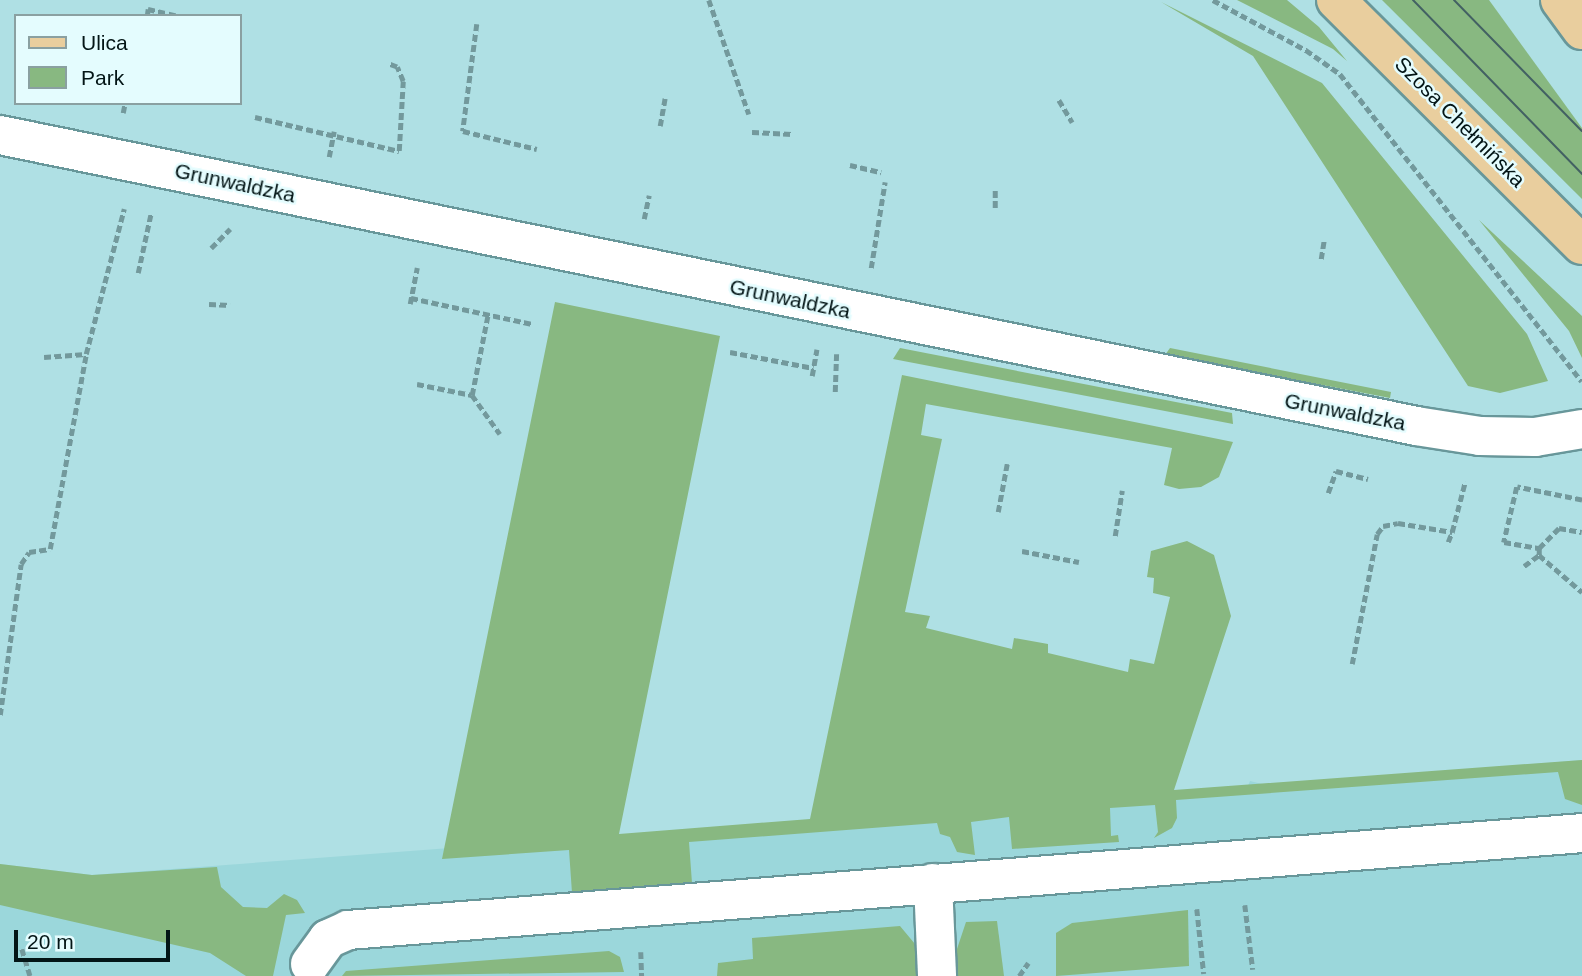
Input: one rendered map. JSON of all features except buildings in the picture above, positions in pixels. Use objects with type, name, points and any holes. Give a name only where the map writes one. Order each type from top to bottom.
[{"type":"main road","name":"Szosa Chełmińska","points":[[1336,0],[1582,245]]},
{"type":"main road","points":[[1560,0],[1582,30]]},
{"type":"street","name":"Grunwaldzka","points":[[0,135],[1416,426],[1480,436],[1535,437],[1582,429]]},
{"type":"street","points":[[310,964],[328,939],[348,930],[1582,833]]},
{"type":"street","points":[[933,883],[937,976]]},
{"type":"path","points":[[709,0],[749,114]]},
{"type":"path","points":[[1213,0],[1306,50],[1340,74],[1582,381]]},
{"type":"path","points":[[147,14],[148,9],[169,14]]},
{"type":"path","points":[[477,24],[463,131],[537,149]]},
{"type":"path","points":[[255,117],[333,138],[400,151],[403,81],[397,67],[389,64]]},
{"type":"path","points":[[660,126],[665,98]]},
{"type":"path","points":[[1059,100],[1072,122]]},
{"type":"path","points":[[331,152],[334,131]]},
{"type":"path","points":[[752,132],[792,134]]},
{"type":"path","points":[[850,166],[881,172]]},
{"type":"path","points":[[872,266],[885,182]]},
{"type":"path","points":[[995,189],[995,208]]},
{"type":"path","points":[[644,218],[649,196]]},
{"type":"path","points":[[0,715],[21,564],[29,552],[50,549],[86,354],[127,200]]},
{"type":"path","points":[[138,273],[152,206]]},
{"type":"path","points":[[211,248],[236,222]]},
{"type":"path","points":[[1321,259],[1324,240]]},
{"type":"path","points":[[416,274],[410,301],[532,324]]},
{"type":"path","points":[[209,304],[230,305]]},
{"type":"path","points":[[472,395],[488,314]]},
{"type":"path","points":[[730,352],[813,368]]},
{"type":"path","points":[[835,391],[836,353]]},
{"type":"path","points":[[44,357],[86,354]]},
{"type":"path","points":[[812,376],[815,357]]},
{"type":"path","points":[[417,383],[472,395],[500,434]]},
{"type":"path","points":[[998,512],[1007,464]]},
{"type":"path","points":[[1328,493],[1336,471],[1368,479]]},
{"type":"path","points":[[1448,542],[1462,487]]},
{"type":"path","points":[[1539,548],[1504,542],[1517,487],[1582,500]]},
{"type":"path","points":[[1115,536],[1122,491]]},
{"type":"path","points":[[1352,664],[1357,620],[1383,526],[1398,523],[1452,532]]},
{"type":"path","points":[[1582,532],[1559,528],[1539,548],[1539,555],[1582,592]]},
{"type":"path","points":[[1022,551],[1079,562]]},
{"type":"path","points":[[1524,566],[1539,555]]},
{"type":"path","points":[[1243,890],[1253,970]]},
{"type":"path","points":[[1196,907],[1204,974]]},
{"type":"path","points":[[22,949],[30,976]]},
{"type":"path","points":[[1019,976],[1028,963]]},
{"type":"shaded area","points":[[1582,760],[1582,976],[0,976],[0,864],[92,875],[1247,788],[1250,781],[1270,786]]},
{"type":"green space","points":[[1237,0],[1287,0],[1319,27],[1347,61],[1333,49]]},
{"type":"green space","points":[[1382,0],[1489,0],[1582,128],[1582,199]]},
{"type":"green space","points":[[1161,2],[1322,83],[1527,334],[1548,381],[1500,393],[1468,386],[1253,56]]},
{"type":"green space","points":[[1479,220],[1582,316],[1582,358],[1569,331]]},
{"type":"green space","points":[[555,302],[720,336],[619,834],[810,819],[902,375],[1233,442],[1219,477],[1201,487],[1179,489],[1164,485],[1172,448],[926,404],[921,435],[942,439],[905,612],[930,616],[926,628],[1012,649],[1014,638],[1048,644],[1048,653],[1128,672],[1130,659],[1154,664],[1170,597],[1153,593],[1154,578],[1147,577],[1151,551],[1187,541],[1214,555],[1231,616],[1174,790],[1582,760],[1582,805],[1565,799],[1558,772],[1176,800],[1177,818],[1172,828],[1154,838],[1158,832],[1155,805],[1110,808],[1111,836],[1118,835],[1119,842],[1012,849],[1009,817],[971,822],[975,855],[957,852],[950,837],[940,834],[937,823],[689,842],[692,883],[572,893],[569,850],[442,859]]},
{"type":"green space","points":[[900,348],[1232,413],[1233,424],[893,359]]},
{"type":"green space","points":[[1170,348],[1391,392],[1390,398],[1165,355]]},
{"type":"green space","points":[[0,864],[92,875],[217,867],[221,887],[243,907],[267,908],[284,894],[297,900],[305,913],[286,915],[273,976],[246,976],[210,953],[0,905]]},
{"type":"green space","points":[[1188,910],[1189,966],[1056,976],[1056,933],[1072,923]]},
{"type":"green space","points":[[997,921],[1004,976],[956,976],[956,952],[966,922]]},
{"type":"green space","points":[[900,926],[915,944],[919,976],[717,976],[718,963],[753,959],[752,938]]},
{"type":"green space","points":[[609,951],[620,957],[624,972],[342,976],[346,971]]},
{"type":"tram line","points":[[1413,0],[1582,174]]},
{"type":"tram line","points":[[1454,0],[1582,131]]}]
